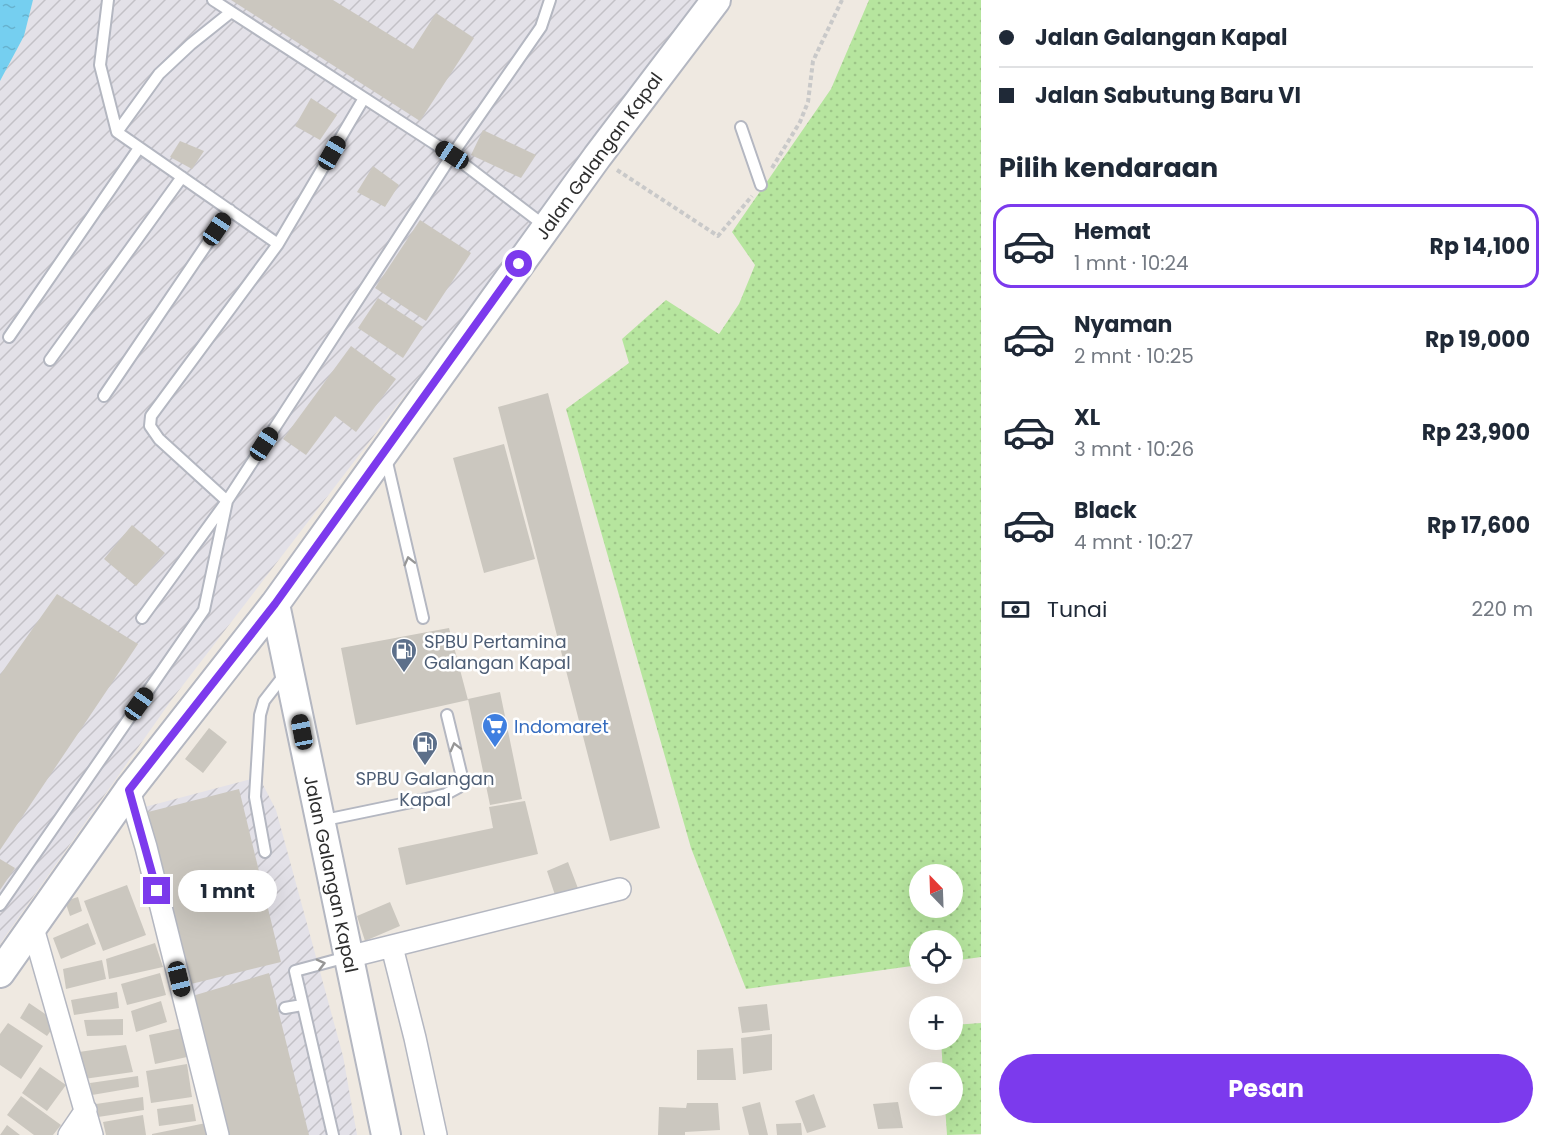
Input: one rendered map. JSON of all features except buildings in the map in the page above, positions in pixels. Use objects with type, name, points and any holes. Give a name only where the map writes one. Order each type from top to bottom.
[{"type":"main road","name":"Jalan Galangan Kapal","points":[[386,1135],[275,604],[597,157],[716,0]]},
{"type":"main road","points":[[0,974],[129,790],[275,604]]},
{"type":"street","points":[[129,790],[146,847],[218,1135]]},
{"type":"street","points":[[348,957],[620,889]]},
{"type":"street","points":[[33,928],[92,1135]]},
{"type":"street","points":[[392,947],[416,1038],[436,1135]]},
{"type":"street","points":[[69,1135],[86,1110]]},
{"type":"lane","points":[[108,0],[100,65],[117,132],[278,244]]},
{"type":"lane","points":[[213,0],[452,155],[546,227]]},
{"type":"lane","points":[[142,618],[227,501],[452,155],[541,27],[550,0]]},
{"type":"lane","points":[[117,132],[159,74],[231,12]]},
{"type":"lane","points":[[227,501],[159,439],[150,426],[151,416],[278,244],[364,98]]},
{"type":"lane","points":[[741,127],[761,185]]},
{"type":"lane","points":[[9,337],[139,148]]},
{"type":"lane","points":[[50,360],[182,177]]},
{"type":"lane","points":[[104,396],[230,210]]},
{"type":"lane","points":[[385,452],[423,618]]},
{"type":"lane","points":[[0,905],[204,610],[227,501]]},
{"type":"lane","points":[[265,852],[255,797],[260,715],[264,701],[289,669]]},
{"type":"lane","points":[[320,821],[426,799],[446,794],[459,787],[462,777],[447,715]]},
{"type":"lane","points":[[333,1135],[295,971],[348,957]]},
{"type":"lane","points":[[285,1008],[303,1005]]},
{"type":"shaded area","points":[[33,0],[705,0],[677,40],[170,702],[0,944],[0,81],[24,36]]},
{"type":"shaded area","points":[[259,777],[276,810],[343,1056],[357,1135],[220,1135],[141,808]]},
{"type":"green space","points":[[869,0],[981,0],[981,957],[963,960],[963,930],[909,930],[909,966],[746,989],[691,848],[566,409],[629,363],[622,339],[666,300],[719,334],[739,304],[755,265],[732,232],[831,89]]},
{"type":"green space","points":[[981,1023],[981,1134],[947,1135],[946,1116],[963,1116],[963,1062],[942,1062],[942,1050],[963,1050],[963,1024]]},
{"type":"water","points":[[0,0],[33,0],[24,36],[0,81]]},
{"type":"place","name":"SPBU Pertamina Galangan Kapal","points":[[404,674]]},
{"type":"place","name":"Indomaret","points":[[495,749]]},
{"type":"place","name":"SPBU Galangan Kapal","points":[[425,767]]},
{"type":"route","points":[[157,891],[129,790],[275,604],[519,264]]}]
